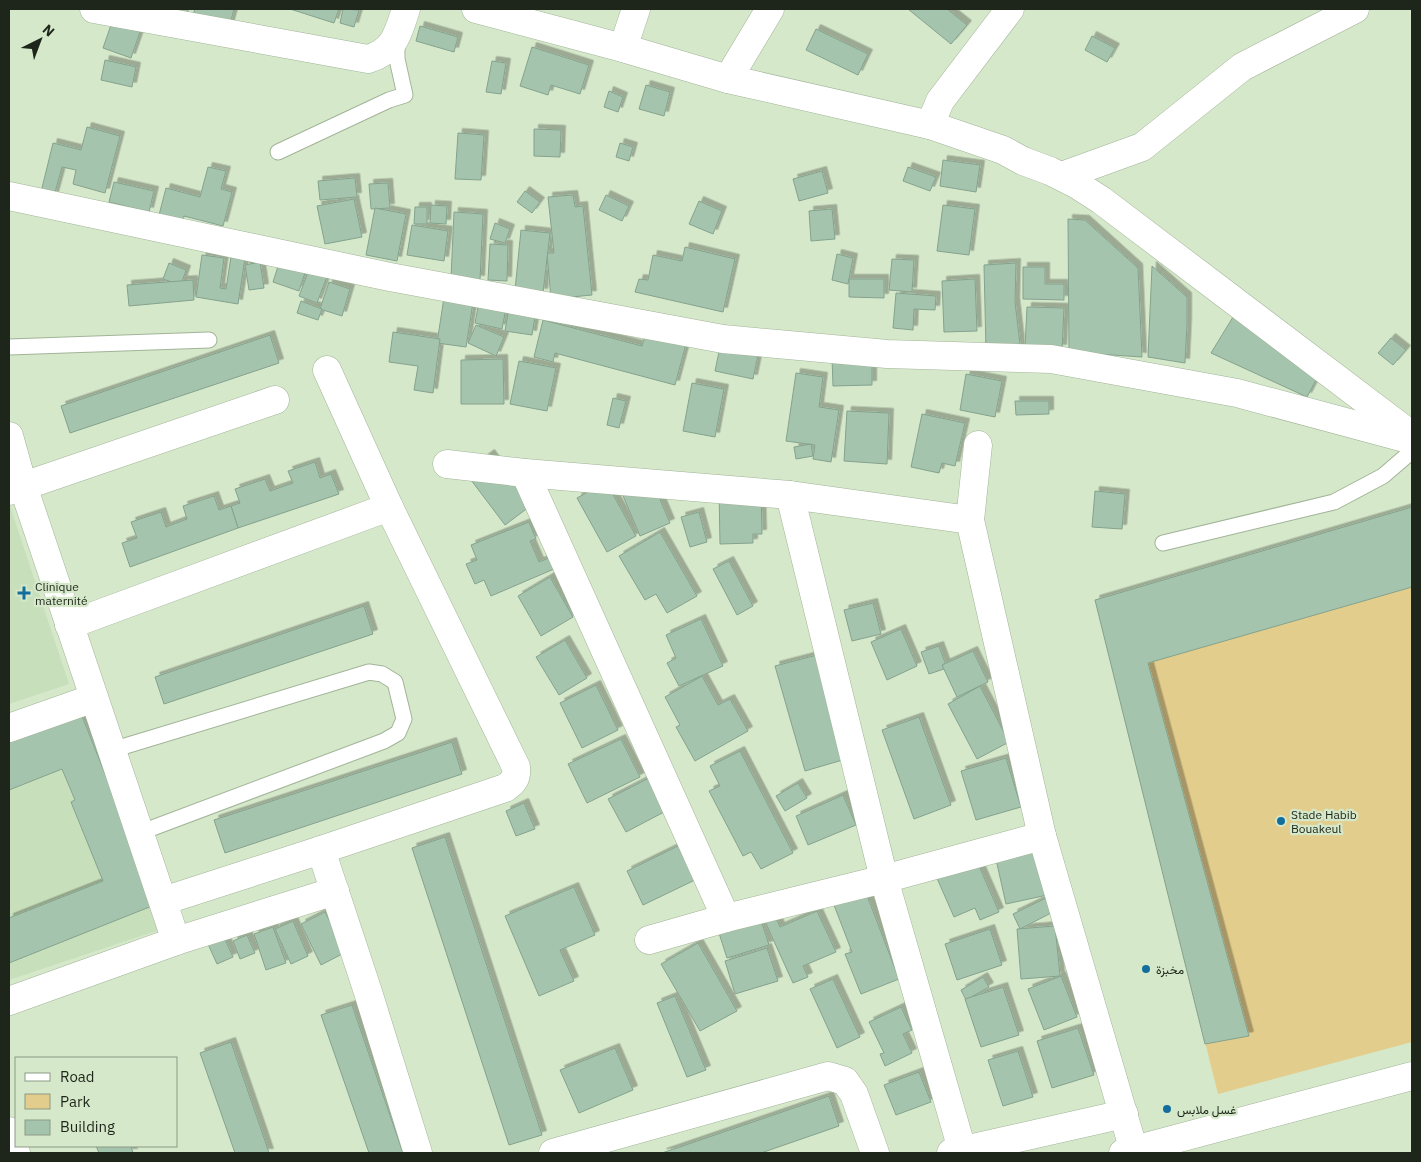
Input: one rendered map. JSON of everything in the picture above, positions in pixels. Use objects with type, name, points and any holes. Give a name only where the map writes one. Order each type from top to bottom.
[{"type":"main road","points":[[94,9],[368,59],[379,56],[390,47],[397,37],[406,9]]},
{"type":"main road","points":[[623,48],[636,9]]},
{"type":"main road","points":[[728,79],[770,9]]},
{"type":"main road","points":[[930,125],[940,101],[1010,9]]},
{"type":"main road","points":[[1062,176],[1142,147],[1242,67],[1355,9]]},
{"type":"main road","points":[[483,10],[728,79],[930,125],[1003,150],[1023,161],[1062,176],[1101,200],[1412,436]]},
{"type":"main road","points":[[9,196],[390,277],[723,339],[887,354],[1051,359],[1237,393],[1412,440]]},
{"type":"main road","points":[[163,901],[505,788],[517,776],[516,767],[389,507],[326,370]]},
{"type":"main road","points":[[16,489],[275,400]]},
{"type":"main road","points":[[9,436],[16,489],[69,625],[176,942]]},
{"type":"main road","points":[[978,445],[970,520],[1042,836],[1124,1114],[1129,1152],[1412,1076]]},
{"type":"main road","points":[[447,464],[525,473],[790,495],[970,520]]},
{"type":"main road","points":[[525,473],[726,918]]},
{"type":"main road","points":[[790,495],[884,879],[959,1152],[1124,1114]]},
{"type":"main road","points":[[69,625],[389,507]]},
{"type":"main road","points":[[9,728],[94,698]]},
{"type":"main road","points":[[649,940],[726,918],[884,879],[1042,836]]},
{"type":"main road","points":[[321,850],[418,1153]]},
{"type":"main road","points":[[9,1001],[176,942],[335,891]]},
{"type":"main road","points":[[553,1153],[828,1076],[845,1081],[854,1094],[875,1153]]},
{"type":"main road","points":[[9,1131],[16,1153]]},
{"type":"lane","points":[[278,152],[405,94],[397,58],[397,37]]},
{"type":"lane","points":[[9,348],[209,340]]},
{"type":"lane","points":[[1163,543],[1334,502],[1383,476],[1412,451]]},
{"type":"lane","points":[[112,750],[369,672],[382,674],[395,682],[404,719],[398,734],[384,741],[139,833]]},
{"type":"shaded area","name":"Clinique maternité","points":[[9,503],[69,684],[9,704]]},
{"type":"shaded area","points":[[80,719],[159,930],[9,980],[9,743]]},
{"type":"green space","name":"Stade Habib Bouakeul","points":[[1412,507],[1412,1042],[1218,1094],[1095,600]]},
{"type":"building","points":[[173,9],[188,9],[188,14],[173,12]]},
{"type":"building","points":[[195,9],[234,9],[229,28],[192,17]]},
{"type":"building","points":[[290,9],[339,9],[334,23]]},
{"type":"building","points":[[343,9],[359,10],[354,27],[340,23]]},
{"type":"building","points":[[908,9],[947,9],[967,25],[951,44]]},
{"type":"building","points":[[112,22],[140,32],[131,58],[103,48]]},
{"type":"building","points":[[420,26],[458,37],[454,52],[416,41]]},
{"type":"building","points":[[816,29],[868,54],[858,75],[806,50]]},
{"type":"building","points":[[1092,36],[1115,48],[1107,62],[1085,50]]},
{"type":"building","points":[[532,47],[589,65],[580,94],[551,85],[548,95],[520,86]]},
{"type":"building","points":[[105,60],[136,67],[132,87],[101,80]]},
{"type":"building","points":[[492,61],[506,63],[501,94],[486,92]]},
{"type":"building","points":[[646,85],[670,92],[664,116],[639,109]]},
{"type":"building","points":[[609,91],[623,97],[618,112],[604,107]]},
{"type":"building","points":[[87,127],[120,136],[105,193],[73,184],[76,170],[62,167],[54,196],[41,192],[53,143],[81,150]]},
{"type":"building","points":[[534,129],[561,130],[560,157],[534,156]]},
{"type":"building","points":[[458,133],[484,135],[481,180],[455,179]]},
{"type":"building","points":[[620,143],[633,147],[629,161],[616,157]]},
{"type":"building","points":[[943,160],[980,165],[976,192],[940,186]]},
{"type":"building","points":[[208,167],[226,171],[221,189],[232,192],[223,226],[184,216],[183,221],[159,215],[166,188],[200,197]]},
{"type":"building","points":[[908,167],[936,177],[930,191],[903,181]]},
{"type":"building","points":[[822,171],[828,193],[799,201],[793,179]]},
{"type":"building","points":[[355,178],[357,197],[320,200],[318,181]]},
{"type":"building","points":[[114,182],[154,191],[149,212],[109,202]]},
{"type":"building","points":[[388,183],[390,208],[371,209],[369,184]]},
{"type":"building","points":[[525,191],[540,202],[532,213],[517,202]]},
{"type":"building","points":[[573,195],[575,207],[583,206],[592,295],[551,299],[547,253],[554,253],[548,197]]},
{"type":"building","points":[[606,195],[629,206],[622,221],[599,210]]},
{"type":"building","points":[[354,199],[362,237],[325,244],[317,206]]},
{"type":"building","points":[[699,201],[722,211],[713,234],[689,224]]},
{"type":"building","points":[[431,205],[447,206],[446,224],[430,223]]},
{"type":"building","points":[[943,205],[975,209],[969,255],[937,251]]},
{"type":"building","points":[[415,207],[427,207],[427,224],[414,224]]},
{"type":"building","points":[[375,208],[406,214],[397,261],[366,255]]},
{"type":"building","points":[[832,209],[835,239],[811,241],[809,211]]},
{"type":"building","points":[[454,212],[483,214],[480,280],[451,278]]},
{"type":"building","points":[[1068,219],[1085,220],[1138,268],[1142,357],[1069,352]]},
{"type":"building","points":[[495,223],[510,229],[505,243],[490,239]]},
{"type":"building","points":[[412,225],[448,231],[444,261],[407,255]]},
{"type":"building","points":[[521,230],[550,233],[543,293],[515,290]]},
{"type":"building","points":[[490,244],[508,245],[507,281],[488,280]]},
{"type":"building","points":[[685,247],[735,259],[723,312],[635,292],[639,279],[648,280],[653,255],[682,261]]},
{"type":"building","points":[[232,250],[246,252],[238,304],[196,297],[202,255],[224,258],[220,288],[226,289]]},
{"type":"building","points":[[837,254],[853,258],[848,284],[832,280]]},
{"type":"building","points":[[892,259],[914,260],[912,292],[889,290]]},
{"type":"building","points":[[280,260],[306,270],[299,291],[273,282]]},
{"type":"building","points":[[260,262],[264,288],[249,290],[245,265]]},
{"type":"building","points":[[169,263],[186,270],[181,285],[163,279]]},
{"type":"building","points":[[1016,263],[1015,302],[1021,353],[986,350],[984,265]]},
{"type":"building","points":[[1152,266],[1187,297],[1185,363],[1148,357]]},
{"type":"building","points":[[310,267],[328,274],[317,303],[299,296]]},
{"type":"building","points":[[1023,267],[1045,267],[1045,284],[1064,284],[1064,300],[1023,299]]},
{"type":"building","points":[[849,279],[884,279],[884,298],[849,297]]},
{"type":"building","points":[[975,279],[977,331],[944,332],[942,281]]},
{"type":"building","points":[[193,280],[194,300],[129,306],[127,285]]},
{"type":"building","points":[[329,282],[350,289],[342,316],[320,309]]},
{"type":"building","points":[[445,291],[474,296],[466,347],[437,343]]},
{"type":"building","points":[[896,293],[936,296],[935,310],[914,309],[913,330],[893,328]]},
{"type":"building","points":[[301,301],[322,309],[318,320],[297,313]]},
{"type":"building","points":[[479,302],[506,308],[502,329],[475,323]]},
{"type":"building","points":[[509,307],[536,311],[532,335],[505,331]]},
{"type":"building","points":[[1027,307],[1064,308],[1062,349],[1025,347]]},
{"type":"building","points":[[1233,317],[1318,376],[1307,397],[1211,353]]},
{"type":"building","points":[[543,320],[642,346],[646,333],[686,344],[675,385],[555,353],[553,362],[534,357]]},
{"type":"building","points":[[476,325],[504,337],[496,356],[468,343]]},
{"type":"building","points":[[393,332],[440,339],[433,393],[414,390],[418,366],[389,362]]},
{"type":"building","points":[[270,335],[279,363],[70,433],[61,406]]},
{"type":"building","points":[[1391,338],[1406,350],[1393,365],[1378,353]]},
{"type":"building","points":[[720,347],[758,355],[753,379],[715,371]]},
{"type":"building","points":[[832,357],[872,357],[872,385],[833,386]]},
{"type":"building","points":[[503,359],[504,404],[461,404],[461,360]]},
{"type":"building","points":[[519,361],[556,368],[547,411],[510,404]]},
{"type":"building","points":[[796,373],[823,377],[819,407],[839,410],[831,462],[813,459],[815,445],[786,441]]},
{"type":"building","points":[[966,374],[1002,381],[995,417],[960,410]]},
{"type":"building","points":[[692,383],[724,389],[715,437],[683,431]]},
{"type":"building","points":[[613,398],[626,401],[619,428],[607,425]]},
{"type":"building","points":[[1015,401],[1049,401],[1049,414],[1016,415]]},
{"type":"building","points":[[847,411],[889,413],[887,464],[844,461]]},
{"type":"building","points":[[922,414],[965,423],[955,466],[942,463],[939,473],[911,467]]},
{"type":"building","points":[[811,444],[813,456],[796,459],[794,447]]},
{"type":"building","points":[[490,454],[503,472],[537,501],[505,525],[465,472]]},
{"type":"building","points":[[315,462],[320,478],[331,474],[339,494],[238,528],[231,506],[240,503],[235,489],[265,479],[270,491],[293,483],[288,471]]},
{"type":"building","points":[[651,478],[670,523],[640,536],[621,491]]},
{"type":"building","points":[[606,482],[636,536],[607,552],[577,498]]},
{"type":"building","points":[[761,488],[762,534],[753,534],[753,543],[720,544],[719,489]]},
{"type":"building","points":[[1095,491],[1125,494],[1122,529],[1092,527]]},
{"type":"building","points":[[214,496],[219,510],[231,506],[238,528],[130,567],[122,543],[137,538],[131,522],[161,512],[166,527],[187,519],[183,506]]},
{"type":"building","points":[[1412,507],[1412,587],[1148,663],[1249,1036],[1205,1044],[1095,600]]},
{"type":"building","points":[[699,512],[707,542],[690,547],[681,517]]},
{"type":"building","points":[[529,522],[536,539],[530,541],[539,562],[556,555],[561,566],[491,596],[484,580],[475,584],[466,564],[477,560],[471,545]]},
{"type":"building","points":[[660,532],[697,596],[667,613],[656,594],[645,600],[619,556]]},
{"type":"building","points":[[729,561],[753,606],[737,615],[713,569]]},
{"type":"building","points":[[550,577],[573,617],[541,636],[518,596]]},
{"type":"building","points":[[873,603],[881,634],[852,641],[844,610]]},
{"type":"building","points":[[364,606],[373,634],[164,704],[155,677]]},
{"type":"building","points":[[701,619],[723,666],[679,686],[667,663],[676,658],[666,635]]},
{"type":"building","points":[[901,629],[917,666],[887,680],[871,642]]},
{"type":"building","points":[[565,640],[587,678],[559,695],[536,657]]},
{"type":"building","points":[[939,646],[947,668],[929,674],[921,652]]},
{"type":"building","points":[[973,651],[988,682],[957,697],[942,665]]},
{"type":"building","points":[[817,655],[846,759],[805,771],[775,666]]},
{"type":"building","points":[[702,676],[718,705],[730,699],[748,731],[695,761],[676,727],[680,725],[665,697]]},
{"type":"building","points":[[596,685],[618,730],[582,748],[560,703]]},
{"type":"building","points":[[980,686],[1009,742],[977,759],[948,704]]},
{"type":"building","points":[[80,711],[157,904],[9,963],[9,918],[103,881],[71,802],[75,800],[62,769],[9,790],[9,728]]},
{"type":"building","points":[[919,717],[951,805],[914,819],[882,730]]},
{"type":"building","points":[[621,739],[640,777],[587,803],[568,764]]},
{"type":"building","points":[[452,742],[462,774],[225,853],[214,820]]},
{"type":"building","points":[[740,751],[793,853],[761,869],[751,852],[743,856],[709,791],[720,786],[710,766]]},
{"type":"building","points":[[1006,758],[1021,807],[976,820],[961,771]]},
{"type":"building","points":[[649,778],[666,811],[626,832],[608,799]]},
{"type":"building","points":[[798,783],[807,798],[785,811],[776,796]]},
{"type":"building","points":[[843,795],[856,825],[808,845],[796,816]]},
{"type":"building","points":[[524,803],[535,829],[516,836],[506,811]]},
{"type":"building","points":[[445,837],[542,1135],[509,1145],[412,848]]},
{"type":"building","points":[[1042,845],[1052,894],[1006,904],[995,855]]},
{"type":"building","points":[[678,846],[695,880],[643,905],[627,871]]},
{"type":"building","points":[[976,859],[999,912],[980,920],[975,908],[954,917],[936,876]]},
{"type":"building","points":[[574,887],[595,935],[560,950],[574,981],[539,996],[505,916]]},
{"type":"building","points":[[866,893],[899,979],[861,994],[845,954],[852,952],[834,905]]},
{"type":"building","points":[[1046,898],[1053,912],[1020,929],[1013,914]]},
{"type":"building","points":[[758,911],[769,945],[727,958],[716,924]]},
{"type":"building","points":[[817,911],[836,952],[803,966],[808,977],[793,983],[763,917],[774,913],[780,927]]},
{"type":"building","points":[[325,912],[346,952],[321,965],[301,924]]},
{"type":"building","points":[[293,921],[308,956],[291,964],[275,929]]},
{"type":"building","points":[[1055,926],[1060,976],[1021,979],[1017,929]]},
{"type":"building","points":[[273,927],[286,963],[266,970],[254,934]]},
{"type":"building","points":[[990,929],[1002,965],[957,980],[945,944]]},
{"type":"building","points":[[223,935],[233,957],[217,964],[207,942]]},
{"type":"building","points":[[247,935],[255,953],[240,959],[233,941]]},
{"type":"building","points":[[698,943],[737,1011],[700,1031],[661,964]]},
{"type":"building","points":[[767,948],[778,981],[735,994],[725,961]]},
{"type":"building","points":[[1061,976],[1077,1017],[1044,1030],[1028,989]]},
{"type":"building","points":[[983,977],[989,987],[966,1000],[961,990]]},
{"type":"building","points":[[833,979],[860,1037],[837,1048],[810,989]]},
{"type":"building","points":[[1003,987],[1019,1035],[981,1047],[965,999]]},
{"type":"building","points":[[675,996],[706,1070],[687,1077],[657,1003]]},
{"type":"building","points":[[352,1005],[403,1153],[369,1153],[321,1015]]},
{"type":"building","points":[[901,1007],[912,1030],[903,1034],[912,1053],[885,1066],[880,1054],[884,1053],[869,1022]]},
{"type":"building","points":[[1078,1028],[1094,1075],[1052,1088],[1037,1041]]},
{"type":"building","points":[[231,1042],[269,1153],[235,1153],[200,1053]]},
{"type":"building","points":[[615,1048],[633,1090],[579,1113],[560,1070]]},
{"type":"building","points":[[1018,1051],[1033,1097],[1003,1106],[988,1060]]},
{"type":"building","points":[[919,1072],[931,1102],[896,1115],[884,1085]]},
{"type":"building","points":[[829,1096],[839,1126],[761,1153],[662,1153]]},
{"type":"building","points":[[96,1147],[131,1147],[133,1153],[99,1153]]},
{"type":"place","name":"Clinique maternité","points":[[24,593]]},
{"type":"place","name":"Stade Habib Bouakeul","points":[[1281,821]]},
{"type":"place","name":"مخبزة","points":[[1146,969]]},
{"type":"place","name":"غسل ملابس","points":[[1167,1109]]}]
